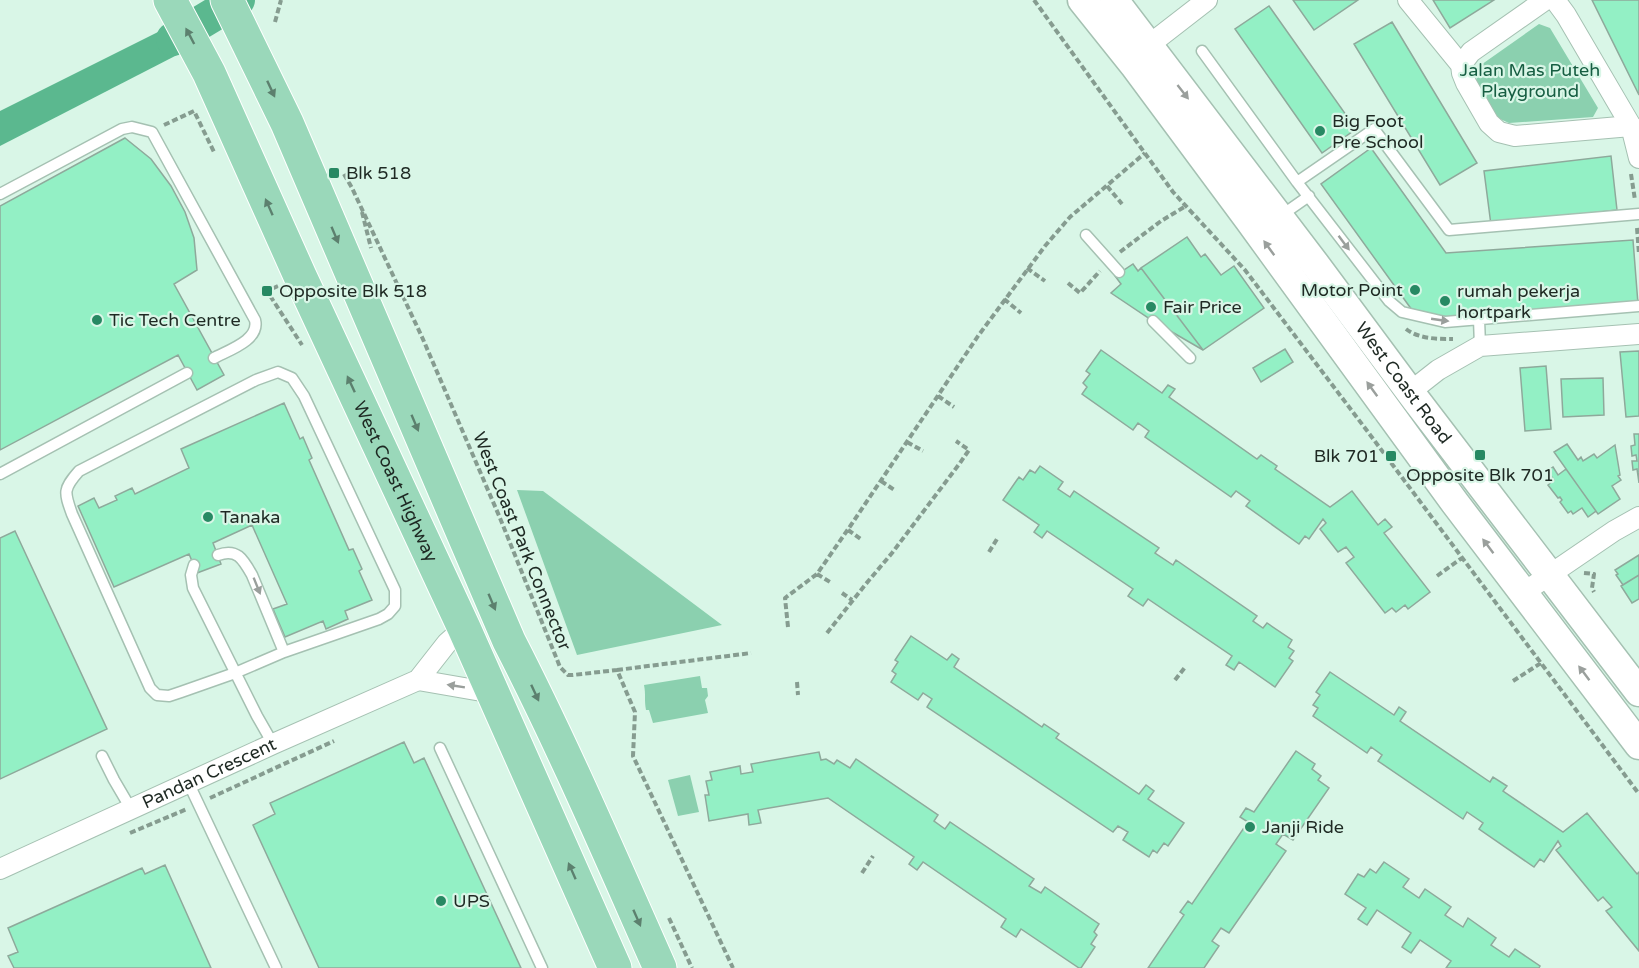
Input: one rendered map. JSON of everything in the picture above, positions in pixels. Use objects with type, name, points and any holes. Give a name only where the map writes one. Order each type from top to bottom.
[{"type":"highway","name":"West Coast Highway","points":[[170,0],[209,73],[300,276],[464,628],[615,968]]},
{"type":"highway","points":[[227,0],[255,54],[310,176],[509,641],[660,968]]},
{"type":"main road","name":"West Coast Road","points":[[1082,0],[1141,55],[1279,217],[1639,692]]},
{"type":"main road","name":"West Coast Road","points":[[1114,0],[1141,55],[1303,295],[1448,493],[1639,745]]},
{"type":"main road","points":[[1303,295],[1317,289],[1324,276]]},
{"type":"street","points":[[1141,55],[1207,0]]},
{"type":"street","points":[[1408,0],[1461,65],[1466,83],[1489,123],[1499,132],[1515,136],[1630,126]]},
{"type":"street","points":[[1461,65],[1471,52],[1545,0]]},
{"type":"street","points":[[1555,0],[1630,126],[1639,158]]},
{"type":"street","points":[[1410,392],[1438,370],[1480,346],[1639,334]]},
{"type":"street","points":[[1523,593],[1614,531],[1639,517]]},
{"type":"street","name":"Pandan Crescent","points":[[0,869],[188,782],[418,680],[447,643],[464,628]]},
{"type":"street","points":[[418,680],[493,693]]},
{"type":"lane","points":[[1202,51],[1389,301],[1402,312],[1445,322],[1639,306]]},
{"type":"lane","points":[[0,194],[122,129],[132,127],[152,132],[257,326],[249,339],[214,358]]},
{"type":"lane","points":[[1298,182],[1374,129],[1449,230],[1639,214]]},
{"type":"lane","points":[[1279,217],[1309,196]]},
{"type":"lane","points":[[1086,236],[1119,272]]},
{"type":"lane","points":[[1479,319],[1480,346]]},
{"type":"lane","points":[[1153,321],[1190,358]]},
{"type":"lane","points":[[278,372],[292,378],[304,396],[395,590],[395,606],[379,619],[284,652],[235,673],[169,696],[157,695],[150,688],[65,496],[68,483],[79,471],[256,380],[278,372]]},
{"type":"lane","points":[[0,474],[187,373]]},
{"type":"lane","points":[[218,555],[226,552],[232,553],[238,555],[246,564],[284,652]]},
{"type":"lane","points":[[194,565],[191,575],[193,588],[273,744]]},
{"type":"lane","points":[[440,748],[542,968]]},
{"type":"lane","points":[[102,756],[131,809]]},
{"type":"lane","points":[[188,782],[276,968]]},
{"type":"path","points":[[275,22],[281,0]]},
{"type":"path","points":[[1034,0],[1173,192],[1245,270],[1639,794]]},
{"type":"path","points":[[152,132],[194,111],[219,162]]},
{"type":"path","points":[[788,627],[785,598],[817,574],[978,336],[1027,268],[1070,217],[1145,153]]},
{"type":"path","name":"West Coast Park Connector","points":[[344,174],[422,336],[500,518],[560,667],[568,675],[617,670]]},
{"type":"path","points":[[1107,186],[1122,204]]},
{"type":"path","points":[[359,202],[372,254]]},
{"type":"path","points":[[1068,283],[1080,293],[1109,261],[1161,221],[1186,206]]},
{"type":"path","points":[[1027,268],[1045,281]]},
{"type":"path","points":[[1004,299],[1021,313]]},
{"type":"path","points":[[938,396],[954,407]]},
{"type":"path","points":[[827,633],[892,553],[969,450],[956,441]]},
{"type":"path","points":[[907,442],[923,451]]},
{"type":"path","points":[[881,481],[896,491]]},
{"type":"path","points":[[848,530],[862,540]]},
{"type":"path","points":[[989,552],[997,539]]},
{"type":"path","points":[[1437,576],[1462,558]]},
{"type":"path","points":[[817,574],[830,582]]},
{"type":"path","points":[[842,593],[852,600]]},
{"type":"path","points":[[733,968],[633,756],[635,712],[617,670],[751,653]]},
{"type":"path","points":[[1513,681],[1541,663]]},
{"type":"path","points":[[1175,680],[1186,666]]},
{"type":"path","points":[[797,682],[798,695]]},
{"type":"path","points":[[198,804],[338,739]]},
{"type":"path","points":[[862,873],[873,856]]},
{"type":"path","points":[[667,914],[692,968]]},
{"type":"green space","name":"Jalan Mas Puteh Playground","points":[[1539,24],[1550,28],[1598,108],[1593,117],[1509,123],[1498,118],[1476,82],[1478,67]]},
{"type":"green space","points":[[517,490],[543,491],[722,625],[577,655]]},
{"type":"green space","points":[[700,676],[702,688],[707,688],[708,696],[705,700],[708,713],[653,723],[649,710],[646,710],[644,685]]},
{"type":"green space","points":[[690,775],[699,812],[678,816],[668,780]]},
{"type":"shaded area","points":[[170,26],[177,55],[0,146],[0,111]]},
{"type":"building","points":[[1293,0],[1358,0],[1314,30]]},
{"type":"building","points":[[1433,0],[1494,0],[1450,28]]},
{"type":"building","points":[[1592,0],[1639,0],[1639,95]]},
{"type":"building","points":[[1269,6],[1356,129],[1322,153],[1235,29]]},
{"type":"building","points":[[1392,22],[1477,163],[1440,185],[1354,44]]},
{"type":"building","name":"Tic Tech Centre","points":[[125,138],[151,159],[171,186],[185,212],[194,238],[197,270],[174,284],[224,375],[197,390],[178,355],[0,450],[0,206]]},
{"type":"building","points":[[1371,148],[1446,253],[1633,240],[1638,304],[1447,317],[1412,310],[1321,184]]},
{"type":"building","points":[[1611,156],[1617,210],[1491,225],[1484,171]]},
{"type":"building","points":[[1187,237],[1201,257],[1205,254],[1221,275],[1234,266],[1264,308],[1203,350],[1141,268]]},
{"type":"building","name":"Fair Price","points":[[1133,264],[1138,271],[1141,268],[1203,350],[1111,293],[1121,284],[1115,276]]},
{"type":"building","points":[[1285,349],[1293,362],[1261,382],[1253,368]]},
{"type":"building","points":[[1101,350],[1162,393],[1168,385],[1175,389],[1169,397],[1257,459],[1261,455],[1277,466],[1275,469],[1330,507],[1352,491],[1378,525],[1385,519],[1392,527],[1384,533],[1430,592],[1408,609],[1405,605],[1396,612],[1392,608],[1385,613],[1346,563],[1354,557],[1346,547],[1338,552],[1320,529],[1326,523],[1323,519],[1309,539],[1305,536],[1299,544],[1246,506],[1250,501],[1236,491],[1231,497],[1145,437],[1149,431],[1138,423],[1133,430],[1082,394],[1087,387],[1083,383],[1090,374],[1086,371]]},
{"type":"building","points":[[1639,351],[1639,416],[1626,417],[1620,352]]},
{"type":"building","points":[[1546,366],[1551,429],[1525,431],[1520,368]]},
{"type":"building","points":[[1603,378],[1604,415],[1563,417],[1561,379]]},
{"type":"building","name":"Tanaka","points":[[284,403],[300,439],[303,437],[312,458],[309,460],[349,550],[353,549],[362,569],[359,571],[372,600],[345,611],[348,619],[326,629],[323,621],[285,637],[273,609],[287,604],[252,525],[213,543],[221,564],[197,573],[189,554],[114,587],[78,506],[94,498],[99,508],[117,500],[115,496],[132,488],[135,494],[189,468],[181,449]]},
{"type":"building","points":[[1634,434],[1639,434],[1639,483],[1637,469],[1633,470],[1632,461],[1637,461],[1636,455],[1632,456],[1631,446],[1635,445]]},
{"type":"building","points":[[1567,444],[1578,460],[1581,457],[1583,461],[1594,454],[1597,458],[1615,445],[1620,475],[1618,476],[1621,480],[1612,486],[1620,499],[1598,514],[1554,452]]},
{"type":"building","points":[[1040,466],[1063,482],[1058,489],[1070,497],[1074,491],[1159,548],[1155,553],[1173,565],[1176,560],[1257,616],[1253,621],[1263,628],[1267,623],[1292,640],[1288,647],[1294,651],[1289,658],[1293,661],[1275,687],[1239,662],[1234,670],[1226,665],[1232,656],[1148,599],[1143,606],[1128,596],[1133,589],[1047,531],[1042,538],[1034,532],[1039,525],[1003,500],[1019,477],[1023,480],[1030,470],[1035,473]]},
{"type":"building","points":[[1553,467],[1558,475],[1566,469],[1596,511],[1588,517],[1582,508],[1573,514],[1571,511],[1568,513],[1560,502],[1562,500],[1560,497],[1558,498],[1548,485],[1554,480],[1547,471]]},
{"type":"building","points":[[15,531],[107,729],[0,779],[0,538]]},
{"type":"building","points":[[1639,555],[1639,575],[1623,585],[1615,570]]},
{"type":"building","points":[[1639,575],[1639,599],[1632,603],[1621,586]]},
{"type":"building","points":[[911,636],[947,660],[952,654],[959,659],[954,667],[1042,727],[1044,724],[1059,734],[1056,738],[1139,794],[1146,785],[1154,791],[1148,799],[1184,823],[1168,846],[1164,843],[1157,853],[1153,850],[1149,857],[1123,840],[1128,832],[1118,826],[1113,832],[927,707],[932,699],[923,693],[918,700],[891,682],[896,674],[892,671],[898,662],[895,660]]},
{"type":"building","points":[[1330,672],[1394,715],[1399,707],[1406,712],[1400,721],[1490,782],[1493,777],[1507,786],[1503,791],[1563,832],[1587,813],[1637,874],[1639,872],[1639,951],[1606,911],[1612,907],[1603,897],[1598,901],[1556,850],[1561,846],[1558,841],[1544,862],[1540,859],[1534,867],[1479,829],[1483,823],[1467,812],[1463,819],[1378,761],[1382,755],[1371,747],[1367,753],[1313,716],[1318,708],[1313,705],[1320,695],[1316,692]]},
{"type":"building","points":[[404,742],[414,763],[424,758],[521,968],[319,968],[253,825],[275,814],[270,803]]},
{"type":"building","points":[[1296,751],[1315,764],[1312,769],[1321,776],[1318,780],[1329,788],[1293,840],[1283,834],[1276,844],[1286,851],[1229,933],[1221,928],[1212,941],[1219,946],[1204,968],[1148,968],[1184,915],[1180,912],[1188,901],[1192,904],[1248,822],[1240,817],[1246,808],[1254,812]]},
{"type":"building","points":[[819,752],[821,760],[826,759],[834,764],[837,760],[850,768],[856,759],[938,815],[934,821],[945,829],[950,822],[1034,879],[1029,886],[1041,893],[1045,887],[1099,924],[1094,932],[1097,935],[1091,944],[1095,947],[1081,968],[1021,929],[1016,937],[1001,927],[1006,919],[923,862],[917,870],[909,864],[914,857],[828,798],[758,810],[761,823],[749,825],[748,814],[709,821],[705,795],[709,795],[706,781],[712,780],[710,772],[740,766],[741,774],[753,772],[751,764]]},
{"type":"building","points":[[1384,862],[1409,879],[1403,887],[1419,898],[1425,889],[1451,907],[1445,915],[1463,927],[1468,918],[1496,938],[1491,945],[1509,957],[1515,949],[1540,966],[1539,968],[1446,968],[1451,961],[1420,940],[1411,953],[1402,947],[1411,933],[1377,910],[1367,925],[1358,919],[1366,908],[1345,894],[1358,874],[1364,877],[1370,869],[1376,873]]},
{"type":"building","points":[[165,865],[211,968],[14,968],[8,956],[18,952],[8,928],[142,868],[145,874]]},
{"type":"waterway","points":[[173,39],[238,0]]},
{"type":"place","name":"Big Foot Pre School","points":[[1320,131]]},
{"type":"place","name":"Blk 518","points":[[334,173]]},
{"type":"place","name":"Motor Point","points":[[1415,290]]},
{"type":"place","name":"Opposite Blk 518","points":[[267,291]]},
{"type":"place","name":"rumah pekerja hortpark","points":[[1445,301]]},
{"type":"place","name":"Fair Price","points":[[1151,307]]},
{"type":"place","name":"Tic Tech Centre","points":[[97,320]]},
{"type":"place","name":"Opposite Blk 701","points":[[1480,455]]},
{"type":"place","name":"Blk 701","points":[[1391,456]]},
{"type":"place","name":"Tanaka","points":[[208,517]]},
{"type":"place","name":"Janji Ride","points":[[1250,827]]},
{"type":"place","name":"UPS","points":[[441,901]]}]
